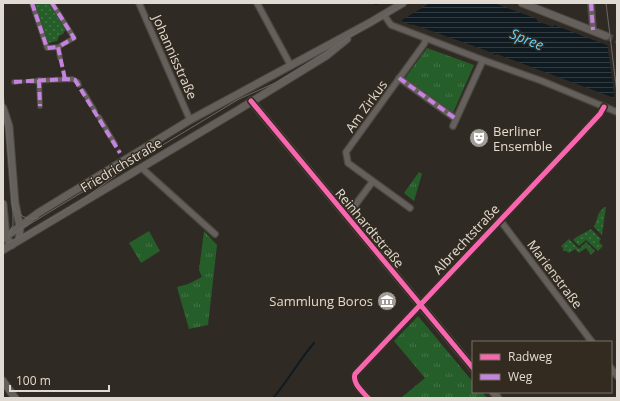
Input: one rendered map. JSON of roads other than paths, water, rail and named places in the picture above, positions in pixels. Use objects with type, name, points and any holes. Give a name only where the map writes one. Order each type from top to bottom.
[{"type":"main road","name":"Friedrichstraße","points":[[5,238],[38,213],[190,120],[404,3]]},
{"type":"main road","points":[[522,3],[606,36]]},
{"type":"main road","name":"Friedrichstraße","points":[[3,250],[326,56],[377,19]]},
{"type":"main road","points":[[245,91],[251,101]]},
{"type":"main road","name":"Reinhardtstraße","points":[[251,101],[472,367]]},
{"type":"main road","points":[[3,108],[3,112],[9,126],[15,203],[20,227],[19,240]]},
{"type":"main road","points":[[3,204],[5,238],[12,245]]},
{"type":"main road","points":[[3,381],[15,398]]},
{"type":"street","points":[[32,3],[47,48],[58,47],[74,38],[52,3]]},
{"type":"street","points":[[257,3],[291,66]]},
{"type":"street","points":[[591,3],[593,30]]},
{"type":"street","name":"Johannisstraße","points":[[141,4],[190,120]]},
{"type":"street","points":[[384,15],[391,25],[542,81],[617,112]]},
{"type":"street","name":"Am Zirkus","points":[[410,208],[348,163],[346,152],[424,44],[426,39]]},
{"type":"street","points":[[58,47],[60,58]]},
{"type":"street","points":[[453,126],[482,60]]},
{"type":"street","points":[[64,73],[65,79]]},
{"type":"street","points":[[399,78],[456,119]]},
{"type":"street","points":[[32,81],[65,79],[75,80],[79,85]]},
{"type":"street","points":[[39,80],[40,106]]},
{"type":"street","points":[[83,91],[95,111]]},
{"type":"street","name":"Albrechtstraße","points":[[368,398],[355,382],[355,374],[593,122],[604,107]]},
{"type":"street","points":[[98,117],[115,144]]},
{"type":"street","points":[[142,167],[215,234]]},
{"type":"street","points":[[346,215],[373,181]]},
{"type":"street","name":"Marienstraße","points":[[500,220],[591,341]]},
{"type":"water","name":"Spree","points":[[372,3],[494,3],[537,19],[537,21],[553,27],[554,25],[617,49],[617,99],[497,54],[494,55],[493,53],[412,24],[411,25]]},
{"type":"waterway","points":[[273,398],[314,343]]},
{"type":"tunnel","points":[[606,36],[617,40]]},
{"type":"tunnel","points":[[60,58],[64,73]]},
{"type":"tunnel","points":[[16,82],[32,81]]},
{"type":"tunnel","points":[[115,144],[120,153]]},
{"type":"tram line","points":[[3,245],[29,232],[85,198],[131,164],[239,99],[275,83],[406,3]]},
{"type":"tram line","points":[[606,3],[617,93]]},
{"type":"tram line","points":[[3,90],[13,213],[13,225],[8,238]]},
{"type":"tram line","points":[[15,233],[99,182]]},
{"type":"tram line","points":[[12,204],[14,208],[26,218],[38,218]]},
{"type":"place","name":"Berliner Ensemble","points":[[479,138]]},
{"type":"place","name":"Sammlung Boros","points":[[387,301]]}]
